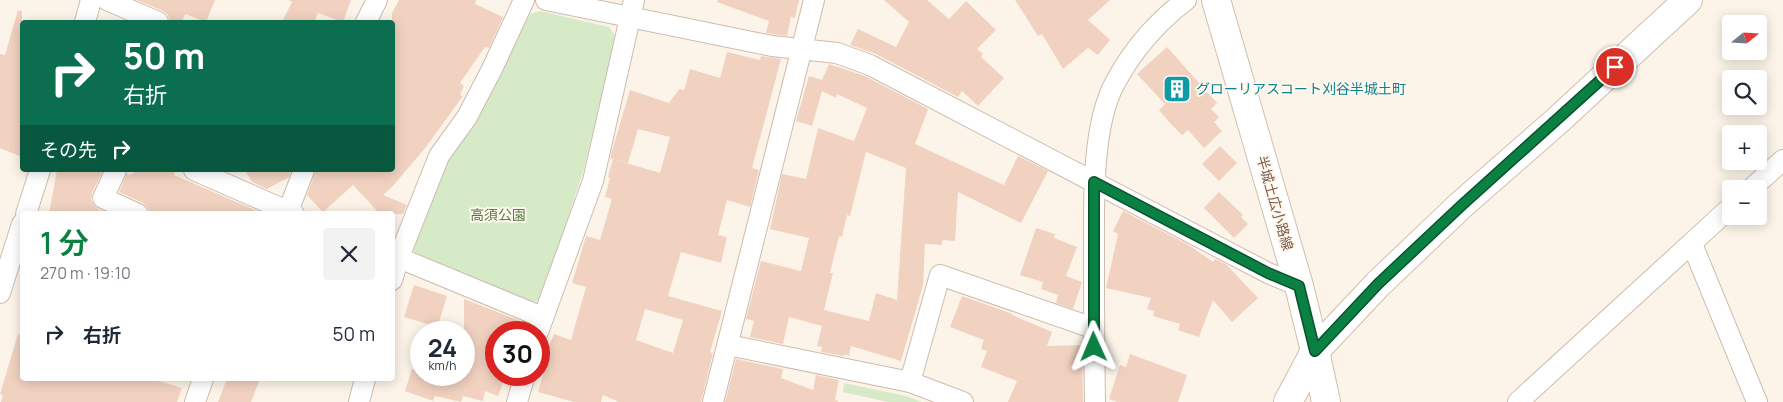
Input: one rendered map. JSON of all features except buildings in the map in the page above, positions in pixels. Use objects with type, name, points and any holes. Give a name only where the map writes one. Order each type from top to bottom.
[{"type":"street","points":[[86,20],[91,0]]},
{"type":"street","points":[[107,0],[153,20]]},
{"type":"street","points":[[367,20],[377,0]]},
{"type":"street","points":[[524,0],[467,117],[439,156],[396,256],[532,321]]},
{"type":"street","points":[[546,0],[632,8],[772,46],[837,52],[870,65],[1268,273],[1299,286]]},
{"type":"street","points":[[713,402],[814,0]]},
{"type":"street","points":[[1095,402],[1094,182],[1102,118],[1114,84],[1145,38],[1186,0]]},
{"type":"street","name":"半城土広小路線","points":[[1216,0],[1299,286],[1326,402]]},
{"type":"street","points":[[1288,402],[1315,351],[1378,284],[1462,205],[1557,121],[1688,0]]},
{"type":"street","points":[[541,321],[593,181],[632,8]]},
{"type":"street","points":[[1762,180],[1783,160]]},
{"type":"street","points":[[27,211],[39,172]]},
{"type":"street","points":[[115,172],[104,198],[132,211]]},
{"type":"street","points":[[198,172],[286,211]]},
{"type":"street","points":[[291,211],[303,172]]},
{"type":"street","points":[[1518,402],[1722,216]]},
{"type":"street","points":[[0,293],[20,230]]},
{"type":"street","points":[[1692,244],[1757,402]]},
{"type":"street","points":[[910,382],[940,275],[1094,328]]},
{"type":"street","points":[[728,345],[910,382],[963,402]]},
{"type":"street","points":[[359,402],[364,381]]},
{"type":"street","points":[[521,401],[523,386]]},
{"type":"green space","name":"高須公園","points":[[540,11],[609,27],[616,37],[583,172],[541,299],[532,303],[415,255],[413,244],[448,159],[497,79],[530,14]]},
{"type":"green space","points":[[844,383],[906,396],[922,402],[888,402],[843,392]]},
{"type":"place","name":"グローリアスコート刈谷半城土町","points":[[1177,89]]},
{"type":"route","points":[[1094,347],[1094,182],[1268,273],[1299,286],[1315,351],[1378,284],[1462,205],[1615,67]]}]
